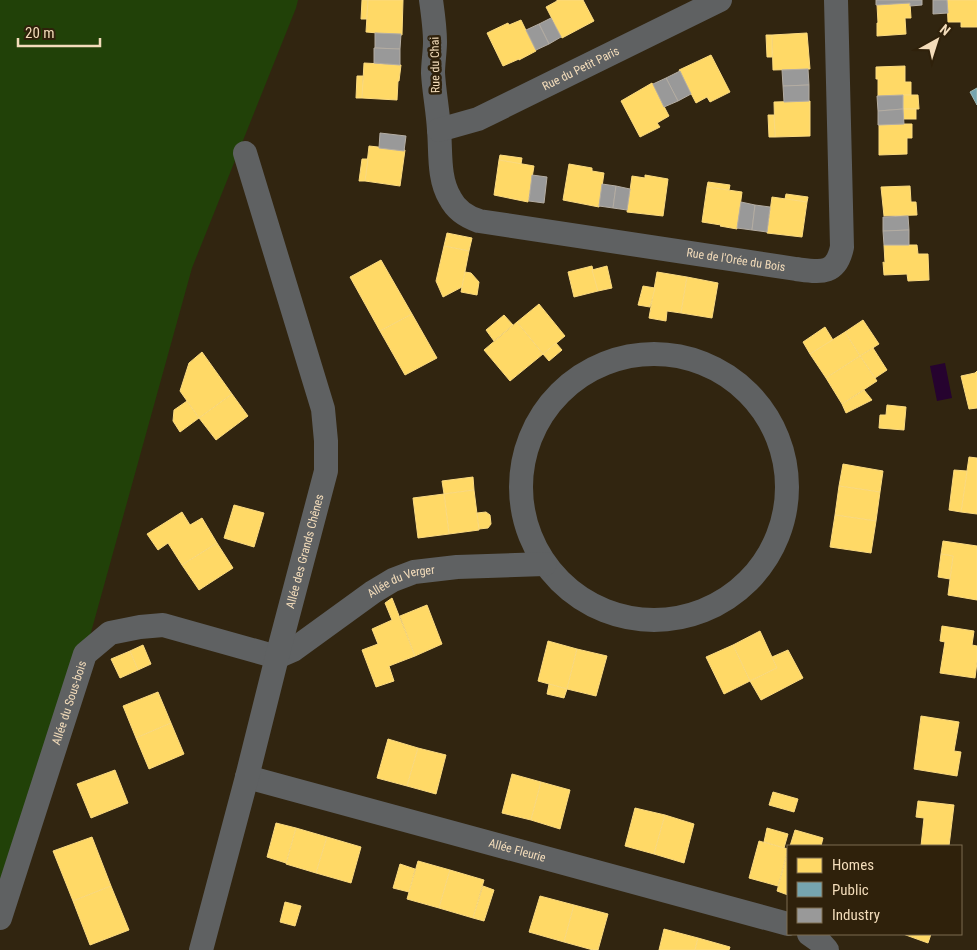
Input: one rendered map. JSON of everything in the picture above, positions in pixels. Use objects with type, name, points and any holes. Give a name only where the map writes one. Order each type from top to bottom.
[{"type":"street","name":"Rue du Chai","points":[[431,0],[435,27],[433,72],[439,130]]},
{"type":"street","name":"Rue du Petit Paris","points":[[439,130],[478,119],[720,0]]},
{"type":"street","name":"Rue de l'Orée du Bois","points":[[439,130],[441,163],[446,188],[458,209],[479,222],[796,270],[826,270],[835,265],[839,260],[843,240],[836,0]]},
{"type":"street","name":"Allée des Grands Chênes","points":[[200,950],[326,471],[323,409],[245,153]]},
{"type":"street","points":[[658,353],[689,358],[705,363],[732,379],[756,400],[774,427],[780,442],[787,475],[788,491],[783,524],[777,539],[757,572],[743,587],[727,599],[692,615],[653,620],[633,618],[614,614],[579,597],[563,584],[545,564],[525,523],[521,493],[522,463],[538,419],[557,394],[569,383],[596,366],[611,360],[626,356],[658,353]]},
{"type":"street","name":"Allée du Verger","points":[[277,657],[293,650],[373,592],[393,580],[414,572],[457,567],[545,564]]},
{"type":"street","name":"Allée du Sous-bois","points":[[0,918],[85,654],[110,633],[140,627],[164,625],[277,657]]},
{"type":"street","name":"Allée Fleurie","points":[[247,777],[787,924]]},
{"type":"street","points":[[811,935],[820,941],[827,950]]},
{"type":"green space","points":[[0,0],[298,0],[192,268],[85,654],[0,918]]},
{"type":"shaded area","points":[[945,363],[952,398],[937,401],[930,366]]},
{"type":"building: Homes","points":[[362,0],[368,0],[367,19],[361,19]]},
{"type":"building: Homes","points":[[368,0],[403,0],[402,35],[366,32]]},
{"type":"building: Homes","points":[[557,0],[583,0],[594,21],[562,38],[546,7]]},
{"type":"building: Homes","points":[[947,0],[977,0],[977,27],[961,27],[961,22],[948,22]]},
{"type":"building: Homes","points":[[910,3],[911,18],[905,18],[906,34],[877,36],[877,5]]},
{"type":"building: Homes","points":[[521,20],[536,51],[503,66],[487,33],[508,23],[509,25]]},
{"type":"building: Homes","points":[[807,33],[810,69],[773,70],[772,35]]},
{"type":"building: Homes","points":[[766,35],[772,35],[772,57],[767,57]]},
{"type":"building: Homes","points":[[711,55],[730,92],[710,102],[707,97],[696,103],[679,70]]},
{"type":"building: Homes","points":[[364,63],[401,65],[397,100],[362,98]]},
{"type":"building: Homes","points":[[905,66],[905,82],[911,82],[911,95],[878,96],[876,67]]},
{"type":"building: Homes","points":[[357,76],[363,76],[362,98],[356,98]]},
{"type":"building: Homes","points":[[652,83],[669,116],[657,123],[660,127],[640,137],[621,101]]},
{"type":"building: Homes","points":[[903,95],[918,95],[919,109],[903,109]]},
{"type":"building: Homes","points":[[810,101],[810,136],[775,137],[774,102]]},
{"type":"building: Homes","points":[[903,109],[916,109],[916,119],[903,119]]},
{"type":"building: Homes","points":[[768,115],[774,115],[775,137],[769,137]]},
{"type":"building: Homes","points":[[912,124],[912,138],[907,138],[907,154],[879,155],[879,125]]},
{"type":"building: Homes","points":[[369,146],[405,150],[400,186],[365,181]]},
{"type":"building: Homes","points":[[500,155],[522,158],[521,164],[499,160]]},
{"type":"building: Homes","points":[[362,159],[368,159],[365,181],[359,181]]},
{"type":"building: Homes","points":[[499,160],[534,166],[528,202],[494,195]]},
{"type":"building: Homes","points":[[569,164],[592,168],[592,171],[604,173],[599,207],[563,200]]},
{"type":"building: Homes","points":[[645,175],[668,179],[663,216],[627,212],[632,176],[645,178]]},
{"type":"building: Homes","points":[[708,182],[730,185],[729,190],[707,187]]},
{"type":"building: Homes","points":[[910,186],[911,202],[916,202],[917,215],[884,216],[881,187]]},
{"type":"building: Homes","points":[[707,187],[742,192],[737,229],[702,222]]},
{"type":"building: Homes","points":[[786,194],[808,197],[807,202],[785,199]]},
{"type":"building: Homes","points":[[772,197],[807,202],[802,237],[767,233]]},
{"type":"building: Homes","points":[[447,233],[472,238],[469,251],[444,246]]},
{"type":"building: Homes","points":[[884,245],[917,245],[918,254],[928,254],[929,280],[908,281],[907,274],[884,275]]},
{"type":"building: Homes","points":[[444,246],[469,251],[462,287],[443,297],[436,281]]},
{"type":"building: Homes","points":[[381,260],[412,314],[380,331],[350,277]]},
{"type":"building: Homes","points":[[592,266],[598,291],[574,297],[568,272]]},
{"type":"building: Homes","points":[[607,266],[612,288],[598,291],[592,270]]},
{"type":"building: Homes","points":[[465,272],[471,273],[479,282],[477,295],[461,292]]},
{"type":"building: Homes","points":[[657,272],[687,277],[681,313],[667,311],[666,321],[649,318]]},
{"type":"building: Homes","points":[[687,277],[718,283],[712,318],[681,313]]},
{"type":"building: Homes","points":[[643,286],[655,288],[650,307],[638,305]]},
{"type":"building: Homes","points":[[539,304],[565,336],[543,354],[517,322]]},
{"type":"building: Homes","points":[[412,314],[437,358],[405,375],[380,331]]},
{"type":"building: Homes","points":[[504,315],[513,325],[494,341],[486,330]]},
{"type":"building: Homes","points":[[863,320],[879,344],[860,356],[845,332]]},
{"type":"building: Homes","points":[[517,322],[543,354],[510,381],[484,350]]},
{"type":"building: Homes","points":[[825,327],[833,340],[810,354],[803,342]]},
{"type":"building: Homes","points":[[845,332],[860,356],[826,378],[810,354]]},
{"type":"building: Homes","points":[[556,343],[562,350],[549,361],[543,354]]},
{"type":"building: Homes","points":[[873,348],[887,370],[875,378],[860,356]]},
{"type":"building: Homes","points":[[202,352],[232,394],[199,418],[180,391],[189,363]]},
{"type":"building: Homes","points":[[860,356],[877,381],[842,404],[826,378]]},
{"type":"building: Homes","points":[[977,371],[977,408],[969,409],[961,376]]},
{"type":"building: Homes","points":[[864,390],[872,400],[846,413],[842,404]]},
{"type":"building: Homes","points":[[232,394],[248,416],[216,440],[199,418]]},
{"type":"building: Homes","points":[[187,401],[199,418],[180,432],[173,421],[174,410]]},
{"type":"building: Homes","points":[[887,405],[906,407],[904,430],[879,428],[880,415],[886,415]]},
{"type":"building: Homes","points":[[969,457],[977,458],[977,514],[961,512]]},
{"type":"building: Homes","points":[[843,464],[883,471],[880,492],[839,486]]},
{"type":"building: Homes","points":[[954,470],[967,471],[961,512],[949,510]]},
{"type":"building: Homes","points":[[473,477],[474,490],[444,494],[442,481]]},
{"type":"building: Homes","points":[[839,486],[880,492],[876,521],[835,515]]},
{"type":"building: Homes","points":[[474,490],[479,530],[449,534],[444,494]]},
{"type":"building: Homes","points":[[444,494],[449,534],[418,538],[413,498]]},
{"type":"building: Homes","points":[[234,505],[264,513],[254,547],[224,538]]},
{"type":"building: Homes","points":[[182,512],[190,525],[202,518],[217,543],[182,565],[168,543],[158,550],[147,534]]},
{"type":"building: Homes","points":[[486,512],[490,515],[491,524],[488,528],[479,529],[477,513]]},
{"type":"building: Homes","points":[[835,515],[876,521],[871,553],[830,547]]},
{"type":"building: Homes","points":[[943,541],[977,546],[977,600],[948,595],[953,556],[941,554]]},
{"type":"building: Homes","points":[[217,543],[233,568],[199,590],[182,565]]},
{"type":"building: Homes","points":[[941,554],[953,556],[950,579],[938,577]]},
{"type":"building: Homes","points":[[392,598],[415,656],[389,666],[394,681],[376,687],[362,650],[378,644],[372,629],[392,620],[385,603]]},
{"type":"building: Homes","points":[[427,605],[442,644],[415,656],[400,616]]},
{"type":"building: Homes","points":[[942,626],[974,631],[972,645],[977,646],[975,678],[940,673],[945,642],[940,641]]},
{"type":"building: Homes","points":[[760,631],[777,668],[750,681],[733,645]]},
{"type":"building: Homes","points":[[548,641],[577,649],[567,689],[538,681]]},
{"type":"building: Homes","points":[[143,645],[151,664],[138,670],[130,651]]},
{"type":"building: Homes","points":[[733,645],[750,681],[724,694],[706,657]]},
{"type":"building: Homes","points":[[577,649],[607,656],[596,696],[567,689]]},
{"type":"building: Homes","points":[[788,650],[803,678],[761,700],[750,681],[777,668],[772,657]]},
{"type":"building: Homes","points":[[130,651],[138,670],[120,678],[111,659]]},
{"type":"building: Homes","points":[[549,684],[567,689],[564,698],[547,694]]},
{"type":"building: Homes","points":[[158,692],[171,723],[136,738],[123,706]]},
{"type":"building: Homes","points":[[921,716],[959,722],[954,751],[961,752],[957,776],[914,769]]},
{"type":"building: Homes","points":[[171,723],[184,754],[149,769],[136,738]]},
{"type":"building: Homes","points":[[388,739],[418,748],[407,786],[377,778]]},
{"type":"building: Homes","points":[[418,748],[446,755],[436,794],[407,786]]},
{"type":"building: Homes","points":[[115,770],[128,803],[91,818],[77,784]]},
{"type":"building: Homes","points":[[512,774],[541,782],[531,820],[502,813]]},
{"type":"building: Homes","points":[[541,782],[570,790],[560,829],[531,820]]},
{"type":"building: Homes","points":[[773,792],[798,799],[794,812],[769,805]]},
{"type":"building: Homes","points":[[918,801],[954,805],[949,845],[921,845],[924,818],[916,817]]},
{"type":"building: Homes","points":[[635,808],[665,815],[654,854],[625,846]]},
{"type":"building: Homes","points":[[665,815],[694,824],[684,863],[654,854]]},
{"type":"building: Homes","points":[[276,823],[296,828],[286,863],[267,857]]},
{"type":"building: Homes","points":[[296,828],[327,837],[316,873],[286,864]]},
{"type":"building: Homes","points":[[767,828],[788,834],[784,848],[764,842]]},
{"type":"building: Homes","points":[[795,830],[823,838],[821,845],[790,845]]},
{"type":"building: Homes","points":[[92,837],[111,886],[73,901],[53,851]]},
{"type":"building: Homes","points":[[327,837],[361,847],[351,883],[316,873]]},
{"type":"building: Homes","points":[[759,841],[787,849],[778,886],[749,878]]},
{"type":"building: Homes","points":[[787,855],[787,895],[777,891]]},
{"type":"building: Homes","points":[[418,861],[450,870],[439,908],[407,899]]},
{"type":"building: Homes","points":[[400,864],[415,869],[409,892],[393,888]]},
{"type":"building: Homes","points":[[450,870],[484,880],[473,918],[439,908]]},
{"type":"building: Homes","points":[[111,886],[129,930],[90,945],[73,901]]},
{"type":"building: Homes","points":[[483,886],[494,890],[484,921],[473,918]]},
{"type":"building: Homes","points":[[540,896],[574,905],[564,942],[529,932]]},
{"type":"building: Homes","points":[[285,902],[301,906],[295,926],[280,922]]},
{"type":"building: Homes","points":[[574,905],[608,914],[598,950],[564,942]]},
{"type":"building: Homes","points":[[664,929],[698,938],[695,950],[659,950]]},
{"type":"building: Homes","points":[[906,935],[931,935],[928,943]]},
{"type":"building: Homes","points":[[698,938],[730,947],[729,950],[695,950]]},
{"type":"building: Public","points":[[977,88],[977,105],[970,92]]},
{"type":"building: Industry","points":[[876,0],[922,0],[922,5],[910,6],[910,3],[876,5]]},
{"type":"building: Industry","points":[[933,0],[947,0],[948,13],[933,14]]},
{"type":"building: Industry","points":[[551,18],[561,37],[549,44],[539,24]]},
{"type":"building: Industry","points":[[539,24],[549,44],[536,50],[526,30]]},
{"type":"building: Industry","points":[[375,33],[401,34],[400,49],[375,48]]},
{"type":"building: Industry","points":[[374,48],[400,49],[400,65],[374,63]]},
{"type":"building: Industry","points":[[808,69],[809,85],[783,86],[782,70]]},
{"type":"building: Industry","points":[[680,71],[691,94],[678,101],[666,78]]},
{"type":"building: Industry","points":[[666,78],[678,101],[664,107],[653,84]]},
{"type":"building: Industry","points":[[809,85],[809,101],[784,102],[783,86]]},
{"type":"building: Industry","points":[[903,95],[903,109],[878,111],[877,96]]},
{"type":"building: Industry","points":[[903,109],[904,124],[878,125],[878,111]]},
{"type":"building: Industry","points":[[380,133],[406,136],[404,151],[379,148]]},
{"type":"building: Industry","points":[[532,175],[547,177],[544,203],[529,201]]},
{"type":"building: Industry","points":[[602,184],[616,186],[613,208],[599,206]]},
{"type":"building: Industry","points":[[616,186],[630,189],[627,210],[613,208]]},
{"type":"building: Industry","points":[[741,202],[755,205],[752,230],[737,228]]},
{"type":"building: Industry","points":[[755,205],[770,207],[767,232],[752,230]]},
{"type":"building: Industry","points":[[908,216],[909,230],[883,231],[883,217]]},
{"type":"building: Industry","points":[[909,230],[909,245],[884,245],[883,231]]}]
